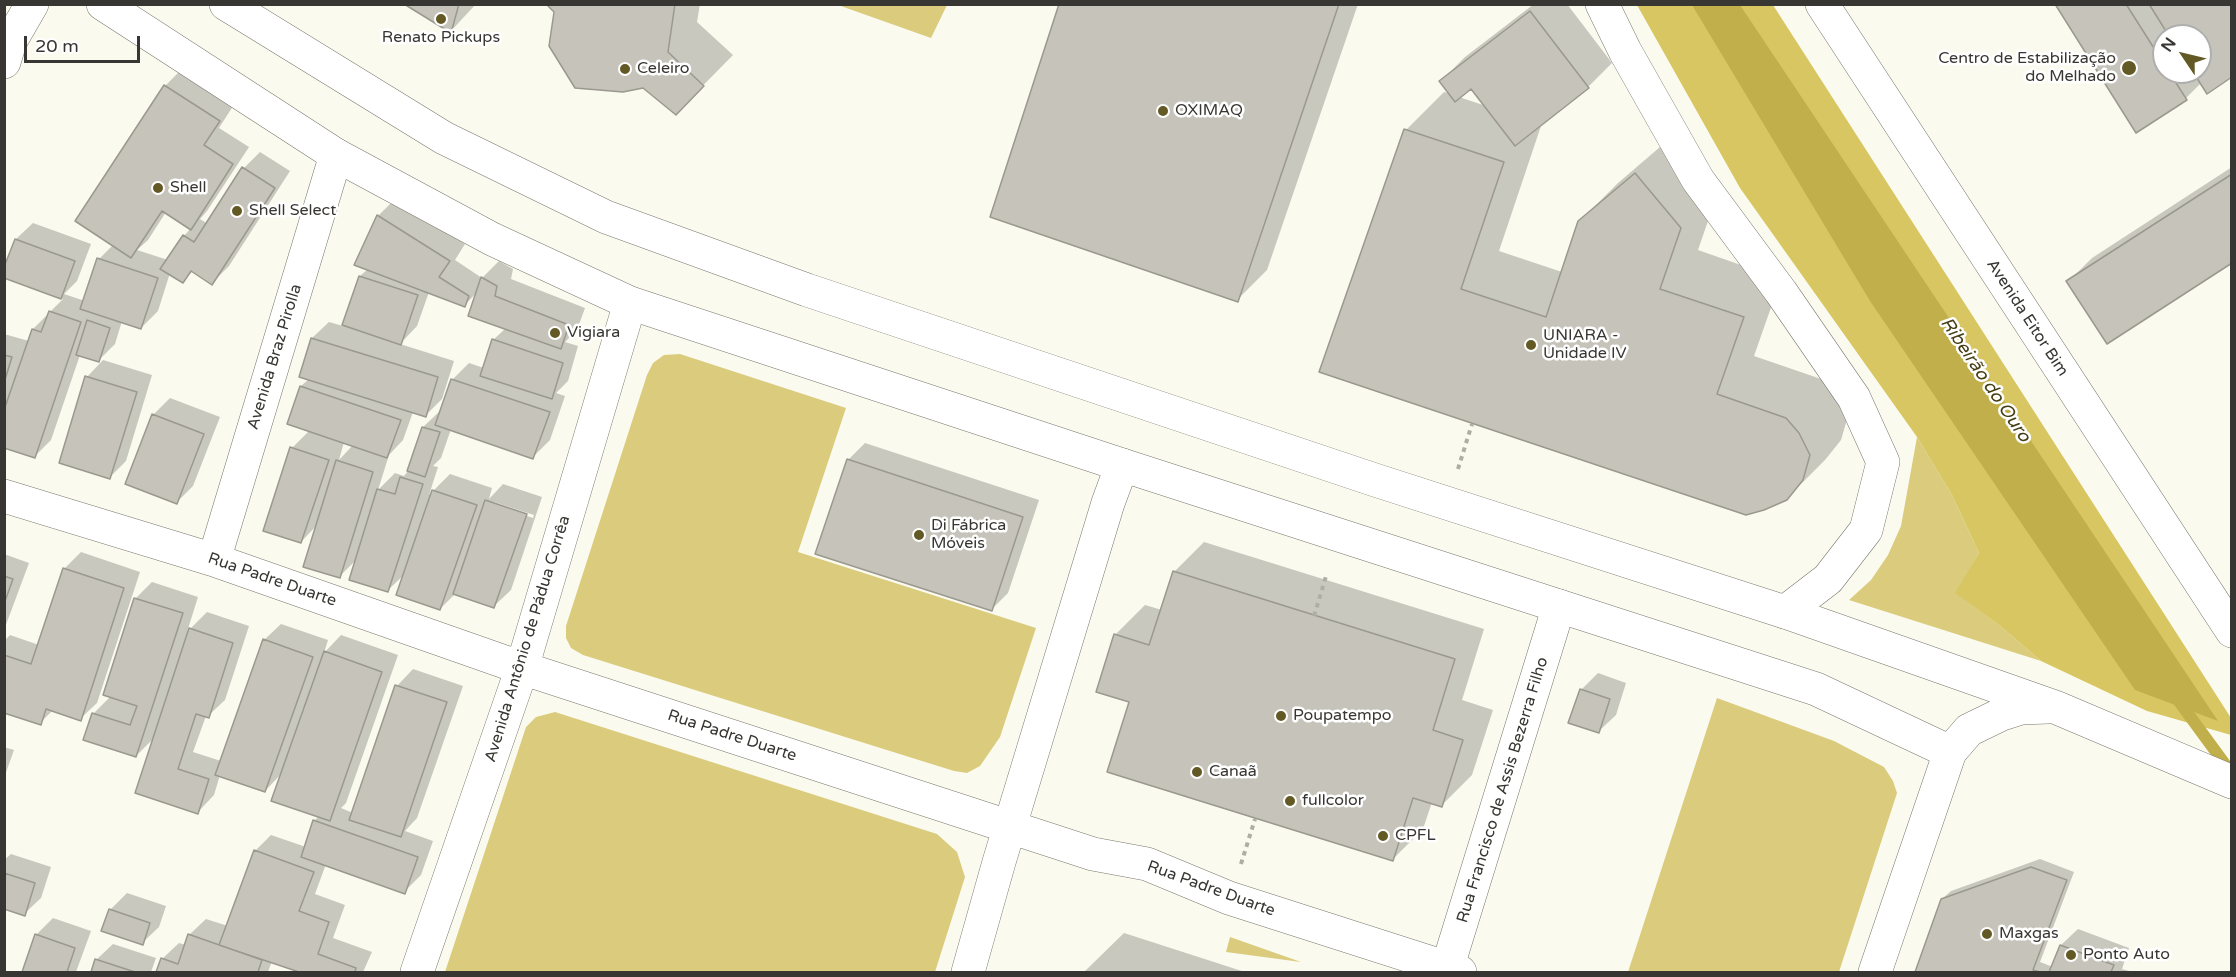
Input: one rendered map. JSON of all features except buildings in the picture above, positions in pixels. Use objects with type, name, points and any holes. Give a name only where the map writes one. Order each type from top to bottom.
[{"type":"street","points":[[6,48],[32,4]]},
{"type":"street","points":[[103,4],[336,155],[492,239],[630,303],[1816,689],[1950,752]]},
{"type":"street","points":[[226,4],[444,138],[606,216],[807,290],[1785,612],[2055,707],[2232,782]]},
{"type":"street","points":[[1602,4],[1625,51],[1698,180],[1781,292],[1854,398],[1883,462],[1866,530],[1828,579],[1785,612]]},
{"type":"street","name":"Avenida Eitor Bim","points":[[1822,4],[2232,631]]},
{"type":"street","name":"Avenida Braz Pirolla","points":[[214,560],[336,155]]},
{"type":"street","name":"Avenida Antônio de Pádua Corrêa","points":[[417,972],[522,669],[630,303]]},
{"type":"street","points":[[968,972],[1010,826],[1122,465]]},
{"type":"street","name":"Rua Padre Duarte","points":[[4,496],[214,560],[522,669],[1093,854],[1147,864],[1229,898],[1451,971]]},
{"type":"street","name":"Rua Francisco de Assis Bezerra Filho","points":[[1451,971],[1559,606]]},
{"type":"street","points":[[1875,972],[1950,752],[1969,730],[2002,714],[2021,708],[2055,707]]},
{"type":"path","points":[[1447,502],[1472,424]]},
{"type":"path","points":[[1314,616],[1327,573]]},
{"type":"path","points":[[1229,898],[1255,819]]},
{"type":"shaded area","points":[[947,4],[931,38],[838,5]]},
{"type":"shaded area","points":[[1637,5],[1773,5],[2231,718],[2231,735],[2147,711],[2041,661],[1999,625],[1955,593],[1979,553],[1952,495],[1917,437],[1740,188]]},
{"type":"shaded area","points":[[680,354],[846,408],[798,552],[1036,628],[1000,737],[980,766],[967,773],[954,771],[583,655],[571,648],[566,638],[566,626],[647,375],[653,363],[664,355]]},
{"type":"shaded area","points":[[1917,437],[1952,495],[1979,553],[1956,593],[1999,625],[2041,661],[1849,600],[1871,580],[1888,555],[1901,526]]},
{"type":"shaded area","points":[[1717,698],[1834,741],[1884,767],[1893,781],[1897,793],[1839,972],[1628,972]]},
{"type":"shaded area","points":[[555,712],[937,834],[957,852],[965,877],[935,972],[445,972],[526,727],[536,717]]},
{"type":"shaded area","points":[[1230,937],[1301,962],[1226,952]]},
{"type":"water","points":[[1692,5],[1740,5],[2218,721],[2135,690],[1870,301]]},
{"type":"waterway","name":"Ribeirão do Ouro","points":[[2175,696],[2230,771]]},
{"type":"place","name":"Renato Pickups","points":[[441,19]]},
{"type":"place","name":"Centro de Estabilização do Melhado","points":[[2129,68]]},
{"type":"place","name":"Celeiro","points":[[625,69]]},
{"type":"place","name":"OXIMAQ","points":[[1163,111]]},
{"type":"place","name":"Shell","points":[[158,188]]},
{"type":"place","name":"Shell Select","points":[[237,211]]},
{"type":"place","name":"Vigiara","points":[[555,333]]},
{"type":"place","name":"UNIARA - Unidade IV","points":[[1531,345]]},
{"type":"place","name":"Di Fábrica Móveis","points":[[919,535]]},
{"type":"place","name":"Poupatempo","points":[[1281,716]]},
{"type":"place","name":"Canaã","points":[[1197,772]]},
{"type":"place","name":"fullcolor","points":[[1290,801]]},
{"type":"place","name":"CPFL","points":[[1383,836]]},
{"type":"place","name":"Maxgas","points":[[1987,934]]},
{"type":"place","name":"Ponto Auto","points":[[2071,955]]}]
